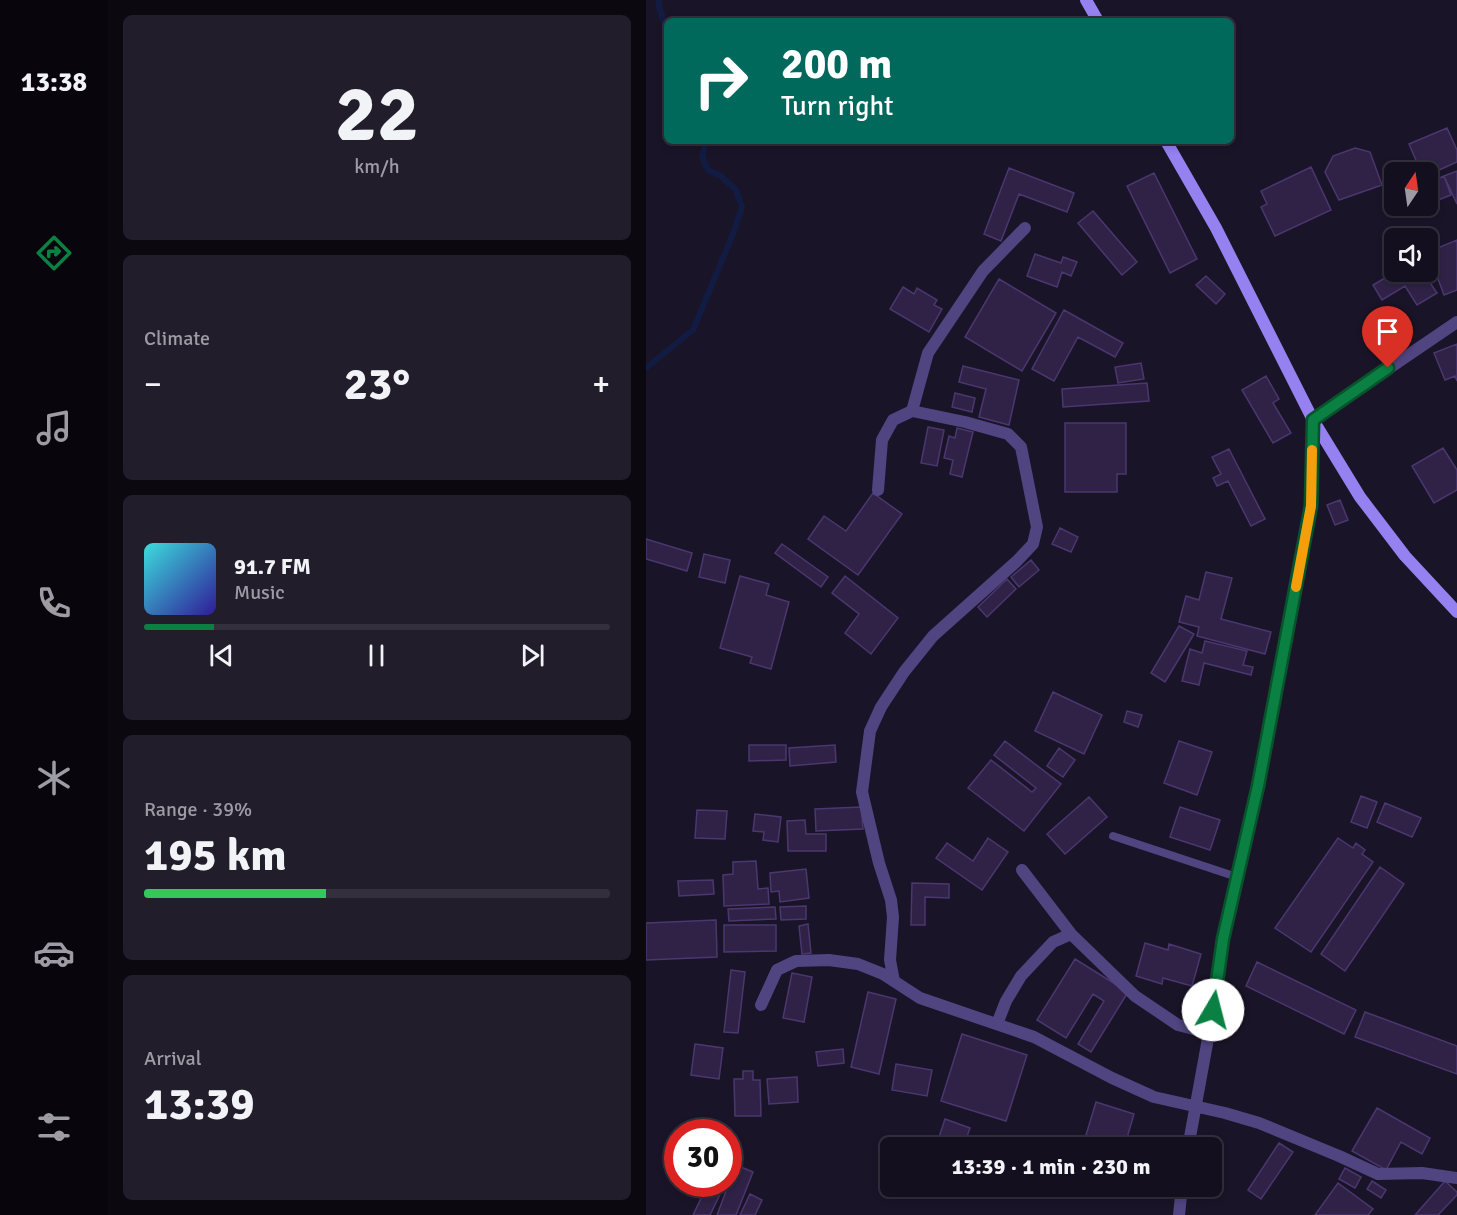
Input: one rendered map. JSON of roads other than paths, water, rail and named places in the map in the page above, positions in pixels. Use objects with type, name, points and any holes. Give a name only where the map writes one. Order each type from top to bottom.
[{"type":"main road","points":[[1086,0],[1096,18]]},
{"type":"main road","points":[[1168,144],[1216,228],[1313,420],[1360,497],[1405,556],[1456,612]]},
{"type":"street","points":[[912,411],[928,353],[983,271],[1025,228]]},
{"type":"street","points":[[1190,1137],[1209,1033],[1223,939],[1258,786],[1311,506],[1313,420],[1456,322]]},
{"type":"street","points":[[878,490],[882,440],[893,420],[912,411],[1008,434],[1021,447],[1037,526],[1033,544],[1017,561],[933,636],[904,672],[881,707],[870,731],[862,792],[894,917],[890,960],[894,981]]},
{"type":"street","points":[[1022,870],[1071,934],[1135,996],[1178,1025],[1209,1033]]},
{"type":"street","points":[[997,1024],[1006,1001],[1021,976],[1053,942],[1071,934]]},
{"type":"street","points":[[761,1005],[776,970],[796,961],[829,960],[858,964],[883,974],[920,998],[1034,1037],[1154,1097],[1259,1123],[1339,1155],[1378,1174],[1422,1173],[1456,1178]]},
{"type":"street","points":[[1179,1215],[1181,1197]]},
{"type":"lane","points":[[1113,836],[1237,877]]},
{"type":"waterway","points":[[659,0],[664,22]]},
{"type":"waterway","points":[[646,368],[693,330],[742,207],[736,190],[721,176],[708,170],[702,157],[705,144]]}]
